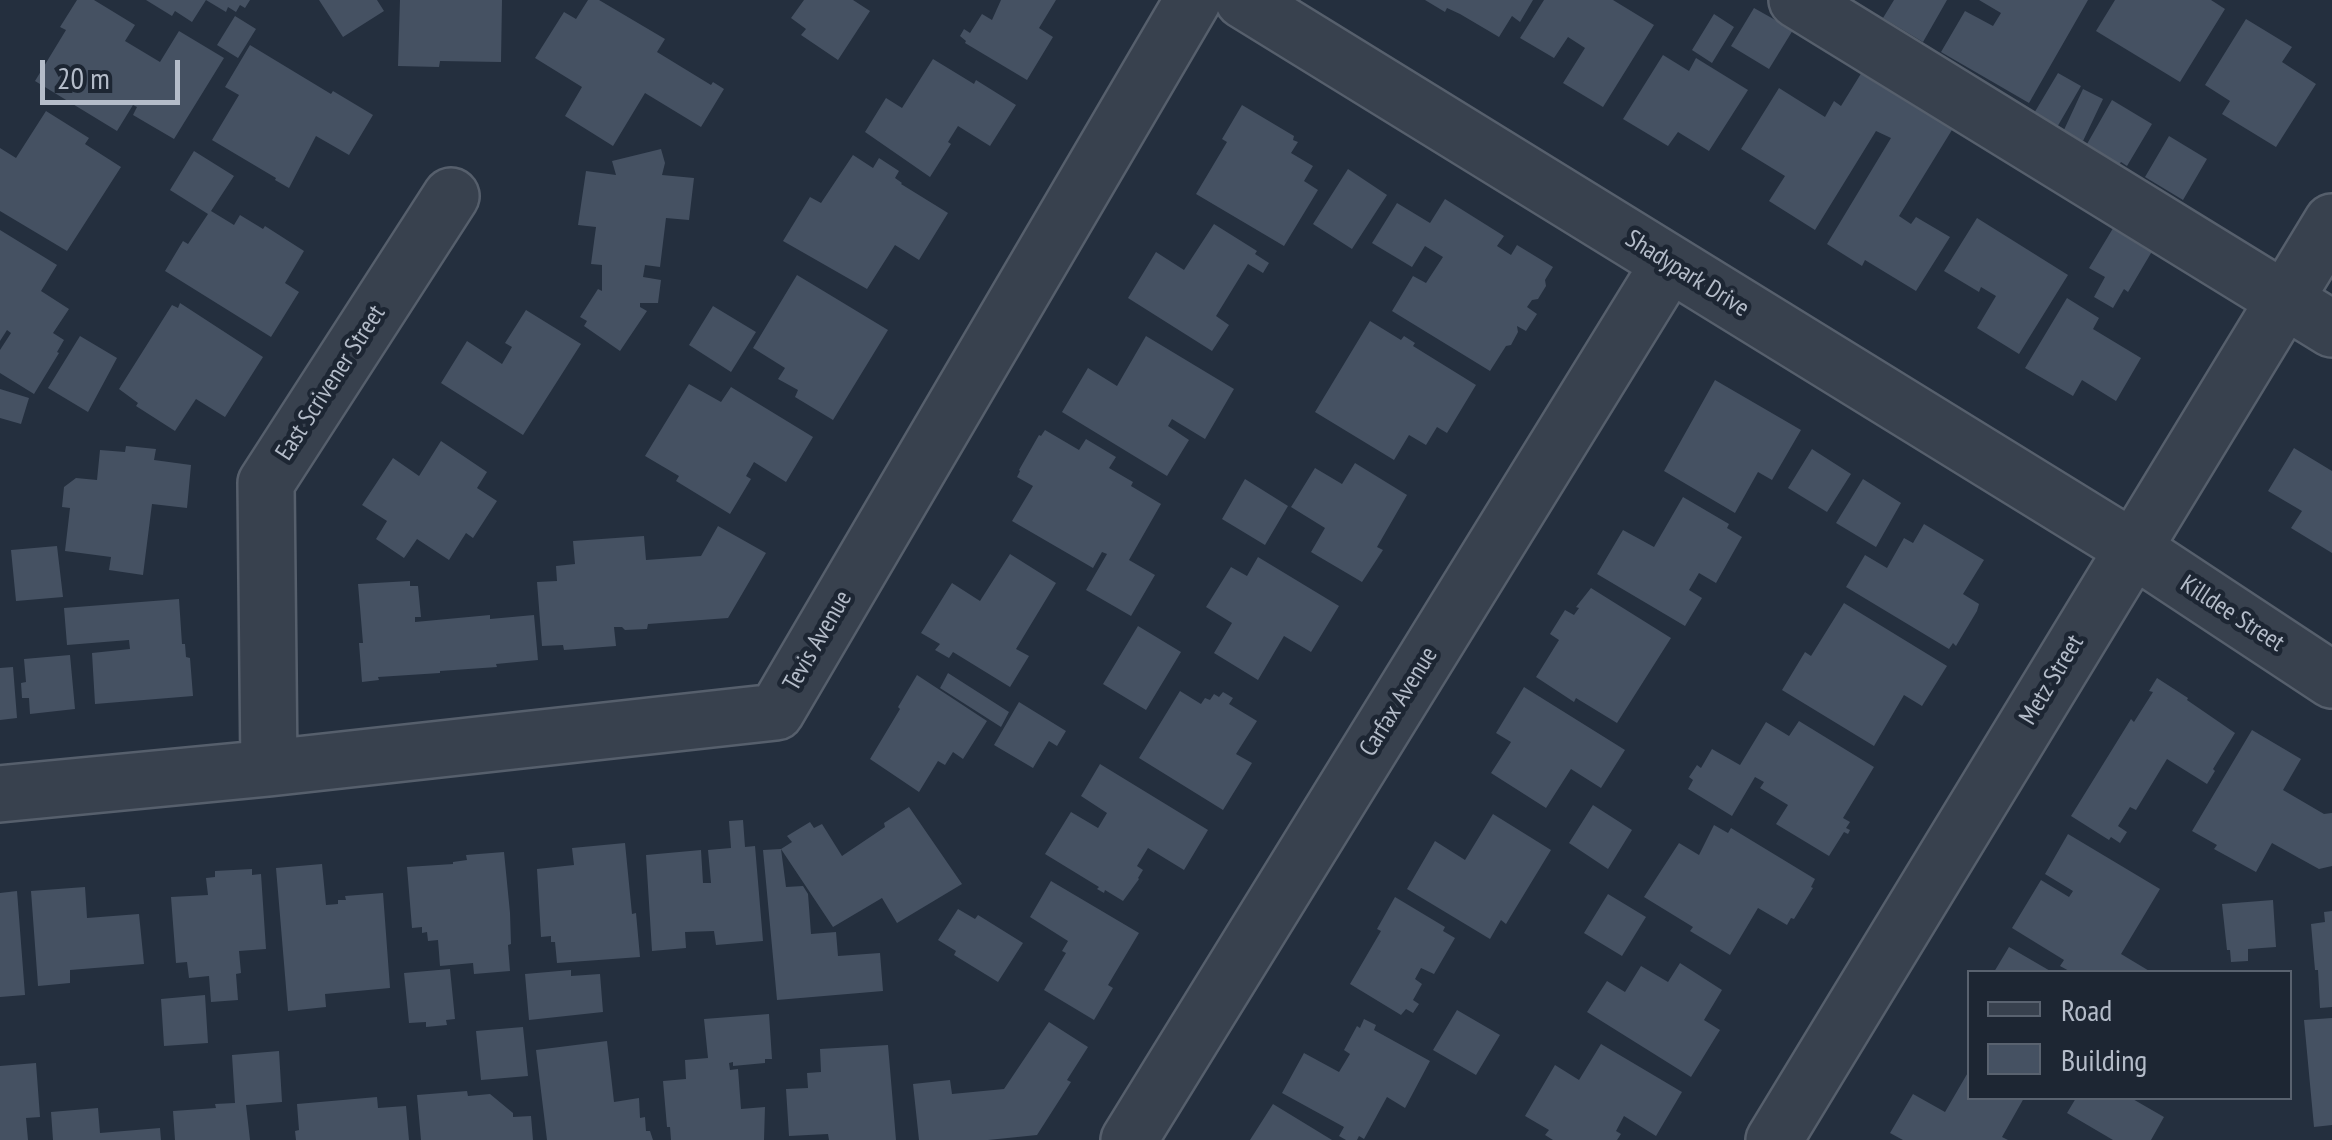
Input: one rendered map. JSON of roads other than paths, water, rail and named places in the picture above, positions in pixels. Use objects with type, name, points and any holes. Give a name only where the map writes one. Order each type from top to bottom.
[{"type":"street","name":"Tevis Avenue","points":[[0,794],[776,712],[1193,0]]},
{"type":"street","name":"Shadypark Drive","points":[[1243,0],[2132,548]]},
{"type":"street","points":[[1798,0],[2332,329]]},
{"type":"street","name":"East Scrivener Street","points":[[269,768],[266,483],[452,196]]},
{"type":"street","name":"Metz Street","points":[[1774,1140],[2332,222]]},
{"type":"street","name":"Carfax Avenue","points":[[1129,1140],[1669,264]]},
{"type":"street","name":"Killdee Street","points":[[2132,548],[2332,680]]}]
